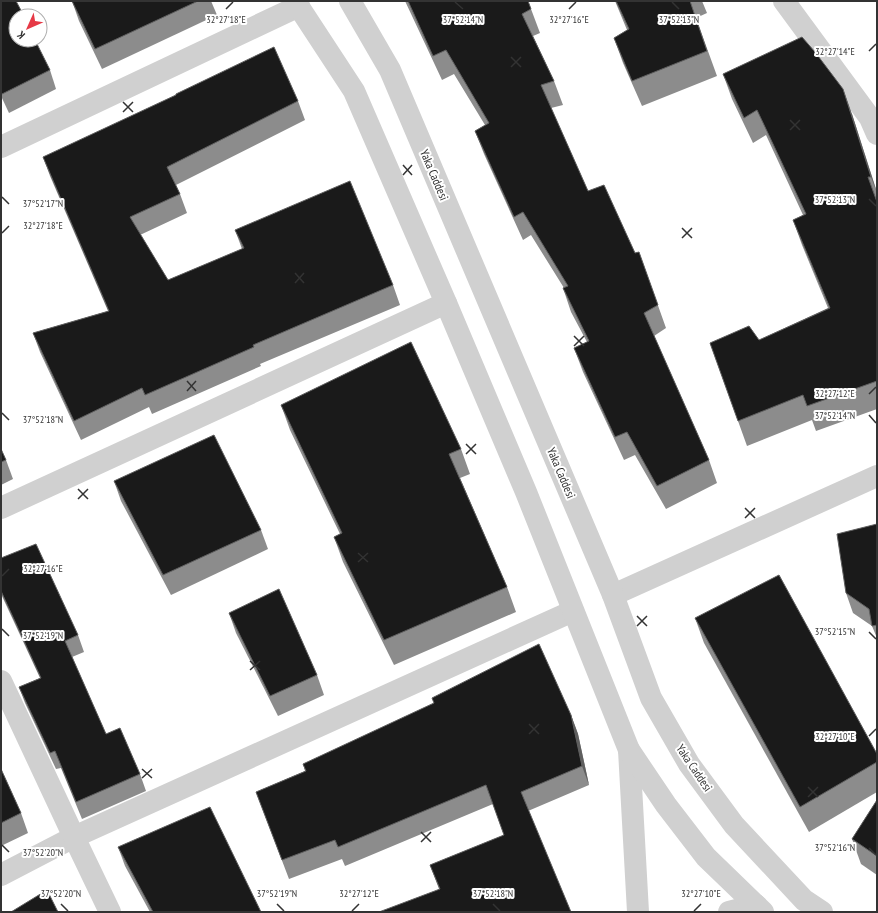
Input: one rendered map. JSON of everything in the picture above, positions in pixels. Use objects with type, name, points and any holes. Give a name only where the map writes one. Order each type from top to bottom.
[{"type":"street","points":[[784,1],[870,118],[877,134]]},
{"type":"street","name":"Yaka Caddesi","points":[[351,2],[390,70],[612,595],[651,698],[689,764],[734,826],[804,900],[822,912]]},
{"type":"street","points":[[1,147],[297,3],[354,91],[526,492],[629,750],[666,805],[706,857],[760,909]]},
{"type":"street","points":[[1,508],[446,303]]},
{"type":"street","points":[[612,595],[877,476]]},
{"type":"street","points":[[1,875],[74,837],[573,611]]},
{"type":"street","points":[[1,681],[110,912]]},
{"type":"street","points":[[629,750],[638,912]]},
{"type":"street","points":[[730,912],[760,909]]},
{"type":"building","points":[[1,1],[16,1],[20,8],[8,8],[8,48],[39,48],[50,70],[2,94]]},
{"type":"building","points":[[72,1],[198,1],[95,49]]},
{"type":"building","points":[[408,1],[528,1],[531,9],[522,14],[554,81],[541,85],[588,191],[604,185],[635,253],[639,252],[658,305],[644,313],[709,460],[657,486],[627,432],[615,437],[574,348],[589,341],[563,288],[568,286],[523,212],[514,217],[475,131],[489,123],[446,50],[433,56]]},
{"type":"building","points":[[616,1],[690,1],[707,51],[632,81],[614,38],[629,29]]},
{"type":"building","points":[[802,37],[843,89],[871,177],[868,177],[877,202],[877,381],[807,406],[803,395],[738,421],[710,343],[749,326],[759,340],[830,308],[793,220],[806,214],[757,110],[744,118],[723,74]]},
{"type":"building","points":[[274,47],[298,101],[167,167],[180,194],[130,217],[168,280],[244,248],[235,230],[350,181],[393,285],[253,345],[254,347],[145,395],[142,388],[74,421],[33,333],[109,311],[43,157],[176,95]]},
{"type":"building","points":[[411,342],[461,449],[449,454],[507,587],[384,640],[334,537],[342,533],[281,405]]},
{"type":"building","points":[[214,435],[261,530],[163,575],[114,481]]},
{"type":"building","points":[[1,449],[6,460],[1,462]]},
{"type":"building","points":[[877,524],[877,625],[872,626],[869,609],[846,593],[837,534]]},
{"type":"building","points":[[36,544],[78,635],[65,641],[106,734],[120,728],[140,774],[76,802],[55,751],[50,753],[19,687],[41,678],[1,591],[1,558]]},
{"type":"building","points":[[779,575],[877,754],[877,762],[800,807],[695,618]]},
{"type":"building","points":[[279,589],[317,675],[270,696],[229,613]]},
{"type":"building","points":[[539,644],[571,715],[582,766],[521,792],[571,912],[379,912],[440,889],[430,865],[504,835],[486,785],[338,847],[335,840],[282,860],[256,792],[306,771],[303,764],[434,703],[432,698]]},
{"type":"building","points":[[1,769],[21,813],[1,823]]},
{"type":"building","points":[[877,800],[877,856],[852,839]]},
{"type":"building","points":[[210,807],[261,912],[153,912],[118,847]]},
{"type":"building","points":[[47,890],[58,912],[11,912]]}]
